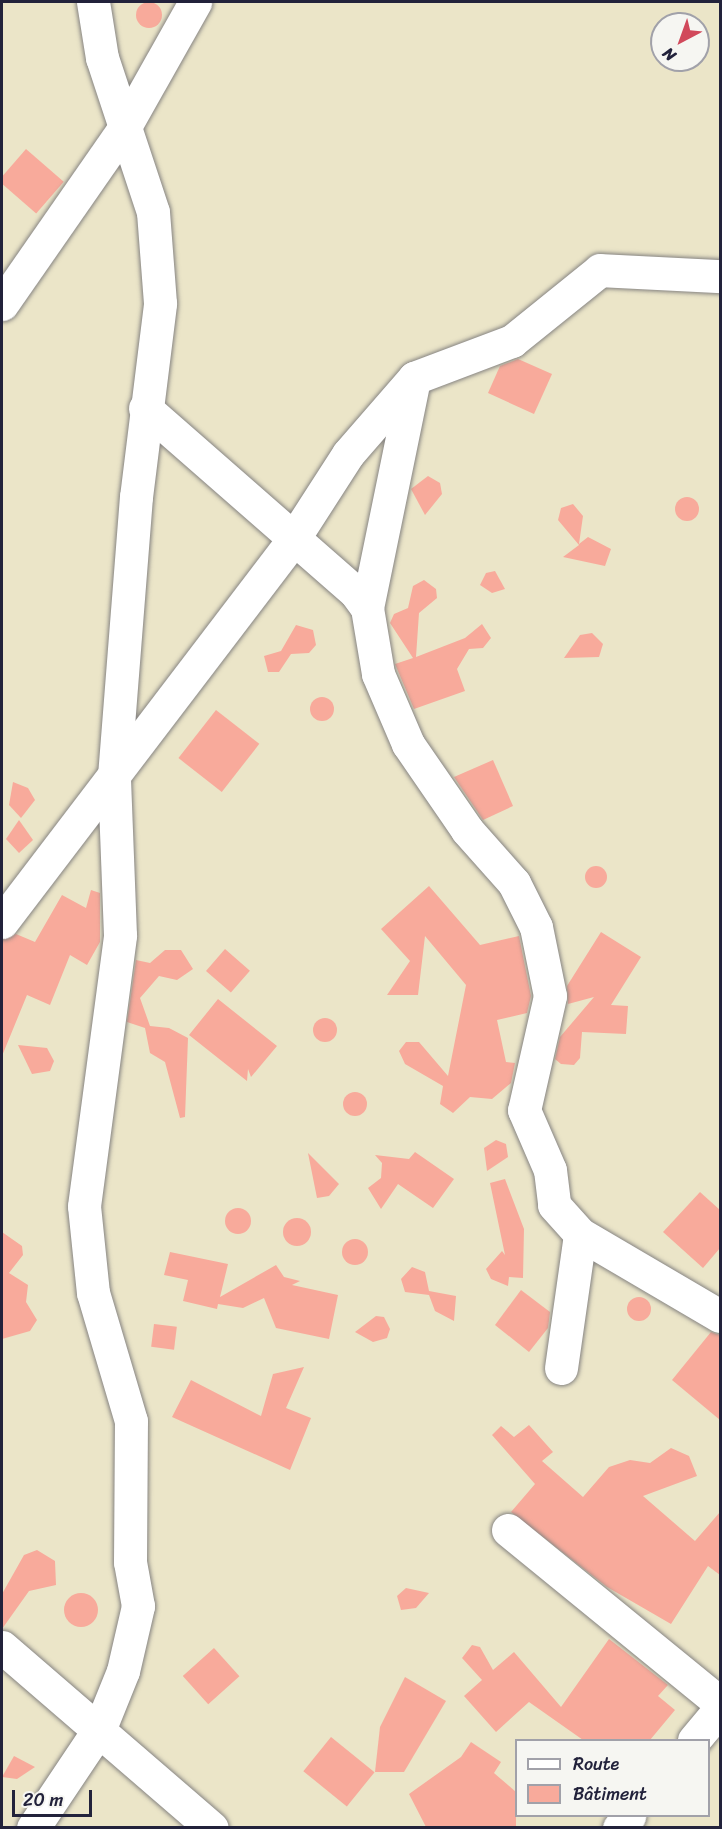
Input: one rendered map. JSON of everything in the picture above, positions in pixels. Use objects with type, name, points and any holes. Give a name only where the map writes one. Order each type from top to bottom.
[{"type":"street","points":[[33,1827],[100,1728],[138,1606],[130,1562],[131,1421],[93,1293],[84,1206],[120,935],[114,776],[145,408],[160,303],[153,212],[123,130],[102,58],[93,2]]},
{"type":"street","points":[[2,304],[123,130],[195,2]]},
{"type":"street","points":[[2,922],[292,541],[348,454],[414,378],[512,340],[600,270],[720,276]]},
{"type":"street","points":[[414,378],[367,608],[378,674],[408,744],[467,830],[514,883],[536,927],[550,996],[524,1110],[550,1170],[554,1205],[580,1234],[720,1316]]},
{"type":"street","points":[[145,408],[367,608]]},
{"type":"street","points":[[561,1368],[580,1234]]},
{"type":"street","points":[[508,1530],[720,1703]]},
{"type":"street","points":[[2,1647],[100,1728],[212,1827]]},
{"type":"street","points":[[695,1739],[720,1709]]},
{"type":"building","points":[[149,2],[158,6],[162,15],[158,24],[149,28],[140,24],[136,15],[140,6]]},
{"type":"building","points":[[26,149],[64,182],[36,214],[2,184],[2,177]]},
{"type":"building","points":[[518,359],[552,374],[534,414],[488,393],[500,366]]},
{"type":"building","points":[[428,476],[440,483],[442,494],[425,515],[411,489]]},
{"type":"building","points":[[687,497],[696,500],[699,509],[696,518],[687,521],[678,518],[675,509],[678,500]]},
{"type":"building","points":[[573,504],[583,516],[579,544],[588,537],[611,549],[605,566],[563,557],[579,545],[558,520],[561,508]]},
{"type":"building","points":[[495,571],[505,589],[492,593],[480,585],[486,573]]},
{"type":"building","points":[[424,580],[436,589],[437,598],[419,613],[416,657],[465,638],[482,624],[491,638],[483,648],[469,649],[457,669],[465,691],[414,709],[395,664],[413,658],[390,623],[394,614],[408,608],[413,586]]},
{"type":"building","points":[[296,625],[313,630],[316,645],[309,653],[291,654],[279,672],[268,672],[264,656],[281,651]]},
{"type":"building","points":[[592,633],[603,644],[599,657],[564,658],[580,635]]},
{"type":"building","points":[[322,697],[331,700],[334,709],[331,718],[322,721],[313,718],[310,709],[313,700]]},
{"type":"building","points":[[216,710],[259,744],[222,792],[178,758]]},
{"type":"building","points":[[493,760],[513,806],[483,820],[454,777]]},
{"type":"building","points":[[13,782],[28,788],[35,800],[21,818],[9,805]]},
{"type":"building","points":[[19,820],[33,840],[19,853],[6,839]]},
{"type":"building","points":[[596,866],[604,869],[607,877],[604,885],[596,888],[588,885],[585,877],[588,869]]},
{"type":"building","points":[[429,886],[480,945],[519,936],[531,996],[527,1013],[497,1020],[506,1062],[515,1063],[511,1083],[492,1099],[470,1097],[453,1113],[440,1104],[443,1086],[405,1064],[399,1051],[406,1042],[419,1042],[448,1076],[466,985],[425,936],[418,995],[387,995],[410,961],[381,929]]},
{"type":"building","points":[[91,890],[100,893],[100,942],[87,965],[70,955],[50,1005],[27,995],[2,1056],[2,940],[16,934],[35,942],[62,895],[86,908]]},
{"type":"building","points":[[601,932],[641,957],[611,1005],[628,1006],[626,1034],[582,1032],[580,1058],[574,1065],[561,1064],[555,1059],[560,1037],[594,997],[568,1004],[567,986]]},
{"type":"building","points":[[225,949],[250,971],[231,993],[206,971]]},
{"type":"building","points":[[165,950],[181,950],[193,969],[177,980],[159,976],[140,998],[150,1026],[169,1028],[188,1038],[185,1117],[180,1118],[165,1062],[150,1053],[145,1028],[127,1022],[136,960],[150,963]]},
{"type":"building","points":[[218,999],[277,1046],[251,1077],[248,1069],[247,1081],[189,1035]]},
{"type":"building","points":[[325,1018],[334,1021],[337,1030],[334,1039],[325,1042],[316,1039],[313,1030],[316,1021]]},
{"type":"building","points":[[18,1045],[47,1048],[54,1061],[50,1071],[32,1074]]},
{"type":"building","points":[[355,1092],[364,1095],[367,1104],[364,1113],[355,1116],[346,1113],[343,1104],[346,1095]]},
{"type":"building","points":[[496,1140],[506,1144],[508,1157],[487,1171],[484,1148]]},
{"type":"building","points":[[415,1152],[454,1179],[433,1208],[398,1184],[381,1209],[368,1188],[381,1178],[382,1163],[375,1155],[409,1159]]},
{"type":"building","points":[[308,1153],[339,1184],[329,1196],[317,1198]]},
{"type":"building","points":[[505,1179],[524,1229],[523,1278],[509,1277],[508,1286],[491,1279],[486,1269],[502,1251],[505,1255],[490,1183]]},
{"type":"building","points":[[700,1192],[720,1210],[720,1248],[703,1268],[663,1232]]},
{"type":"building","points":[[238,1208],[247,1212],[251,1221],[247,1230],[238,1234],[229,1230],[225,1221],[229,1212]]},
{"type":"building","points":[[297,1218],[307,1222],[311,1232],[307,1242],[297,1246],[287,1242],[283,1232],[287,1222]]},
{"type":"building","points":[[2,1232],[22,1246],[23,1255],[9,1273],[28,1285],[26,1302],[37,1320],[30,1331],[2,1339]]},
{"type":"building","points":[[355,1239],[364,1243],[368,1252],[364,1261],[355,1265],[346,1261],[342,1252],[346,1243]]},
{"type":"building","points":[[170,1252],[228,1264],[220,1297],[276,1265],[284,1277],[300,1281],[292,1285],[338,1295],[329,1339],[276,1328],[264,1298],[243,1308],[218,1304],[217,1309],[183,1301],[188,1280],[164,1275]]},
{"type":"building","points":[[412,1267],[425,1272],[429,1291],[456,1296],[454,1321],[435,1311],[429,1295],[405,1292],[401,1279]]},
{"type":"building","points":[[521,1290],[550,1312],[548,1328],[529,1352],[495,1325]]},
{"type":"building","points":[[639,1297],[647,1301],[651,1309],[647,1317],[639,1321],[631,1317],[627,1309],[631,1301]]},
{"type":"building","points":[[376,1316],[384,1317],[390,1329],[387,1338],[373,1342],[355,1332]]},
{"type":"building","points":[[154,1324],[177,1327],[174,1350],[151,1347]]},
{"type":"building","points":[[711,1332],[720,1335],[720,1420],[672,1380]]},
{"type":"building","points":[[304,1367],[286,1408],[311,1418],[290,1470],[172,1417],[191,1380],[261,1416],[273,1374]]},
{"type":"building","points":[[529,1425],[553,1452],[542,1461],[583,1497],[609,1467],[630,1460],[650,1463],[671,1448],[689,1456],[697,1476],[643,1496],[695,1541],[720,1512],[720,1575],[708,1566],[671,1624],[607,1587],[511,1512],[535,1484],[492,1435],[501,1426],[514,1437]]},
{"type":"building","points":[[37,1550],[55,1561],[56,1585],[29,1591],[2,1629],[2,1594],[24,1555]]},
{"type":"building","points":[[406,1588],[429,1593],[416,1608],[401,1610],[397,1596]]},
{"type":"building","points":[[81,1593],[93,1598],[98,1610],[93,1622],[81,1627],[69,1622],[64,1610],[69,1598]]},
{"type":"building","points":[[609,1639],[668,1685],[658,1696],[675,1710],[651,1739],[582,1739],[529,1702],[496,1732],[464,1696],[482,1680],[462,1658],[472,1645],[480,1647],[493,1670],[514,1652],[561,1707]]},
{"type":"building","points":[[214,1648],[239,1676],[208,1704],[183,1676]]},
{"type":"building","points":[[405,1677],[446,1701],[404,1772],[375,1772],[380,1727]]},
{"type":"building","points":[[331,1737],[375,1772],[347,1806],[303,1771]]},
{"type":"building","points":[[471,1742],[501,1762],[494,1773],[515,1791],[516,1827],[426,1827],[409,1794],[461,1757]]},
{"type":"building","points":[[14,1756],[35,1767],[17,1779],[2,1777]]}]
